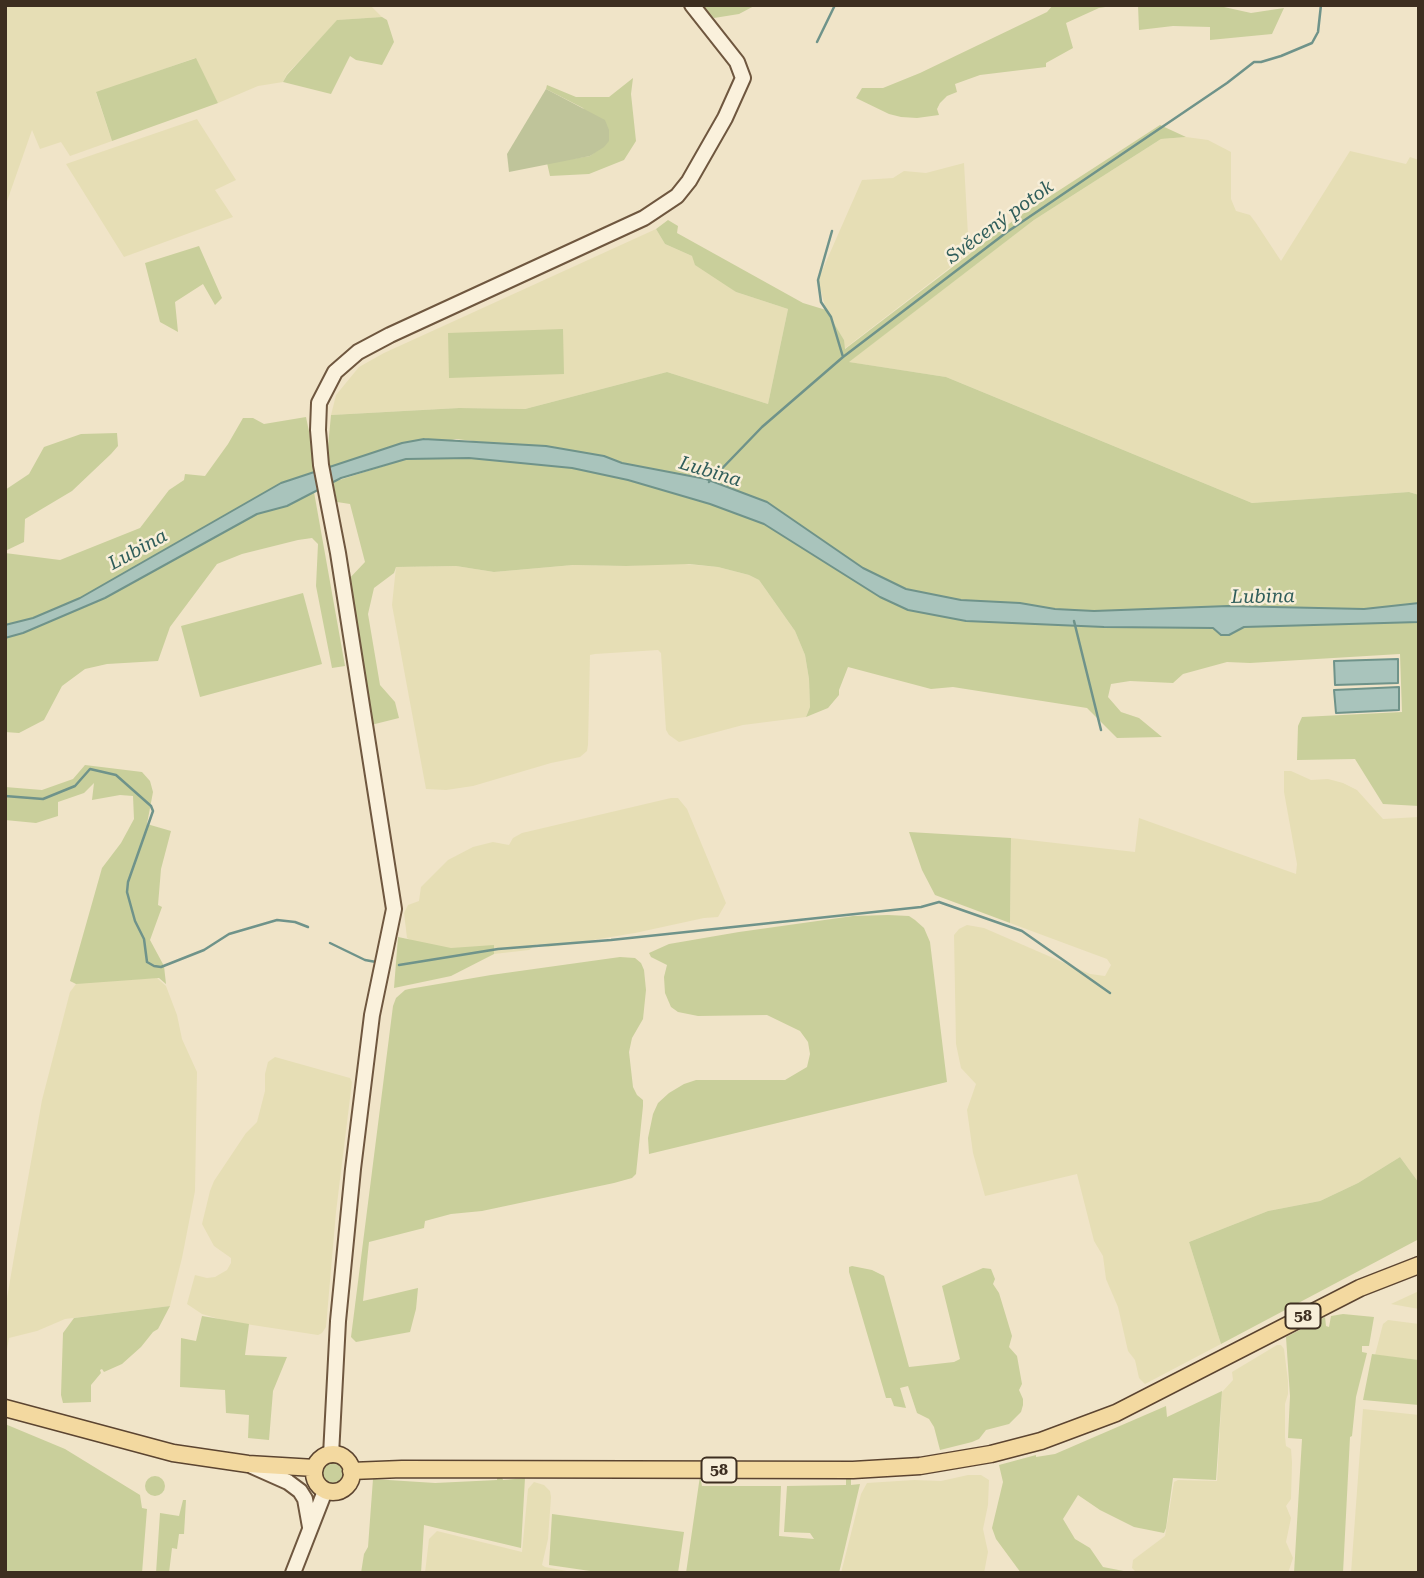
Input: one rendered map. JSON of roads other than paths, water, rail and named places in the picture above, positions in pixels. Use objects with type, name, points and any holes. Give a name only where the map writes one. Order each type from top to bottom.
[{"type":"main road","name":"58","points":[[351,1471],[853,1470],[920,1466],[978,1457],[1041,1441],[1116,1413],[1304,1315],[1360,1288],[1419,1265]]},
{"type":"main road","points":[[5,1408],[173,1453],[248,1464],[315,1468]]},
{"type":"main road","points":[[331,1455],[344,1458],[351,1471],[350,1480],[342,1489],[334,1492],[325,1490],[316,1481],[315,1468],[321,1459],[331,1455]]},
{"type":"street","points":[[331,1455],[338,1321],[353,1169],[372,1014],[394,909],[321,465],[319,403],[330,380],[345,362],[390,335],[645,218],[677,196],[699,165],[743,78],[737,62],[692,5]]},
{"type":"street","points":[[248,1464],[288,1482],[300,1491],[305,1499],[310,1527]]},
{"type":"street","points":[[293,1573],[325,1490]]},
{"type":"water","points":[[424,439],[546,446],[706,479],[767,502],[863,568],[906,589],[961,600],[1094,611],[1228,606],[1364,609],[1419,603],[1419,622],[1244,627],[1229,635],[1221,635],[1213,628],[966,621],[908,610],[880,597],[764,524],[710,504],[628,480],[572,468],[469,458],[406,459],[341,478],[287,506],[257,514],[105,598],[5,638],[5,625],[33,618],[80,598],[281,483],[402,443]]},
{"type":"water","points":[[1398,659],[1398,683],[1335,685],[1334,661]]},
{"type":"water","points":[[1399,687],[1399,710],[1336,713],[1334,690]]},
{"type":"waterway","points":[[817,42],[835,5]]},
{"type":"waterway","name":"Svěcený potok","points":[[709,482],[762,427],[843,357],[1007,232],[1254,62],[1281,56],[1312,43],[1318,32],[1321,5]]},
{"type":"waterway","points":[[832,231],[818,280],[821,302],[831,317],[843,357]]},
{"type":"waterway","points":[[1074,621],[1101,730]]},
{"type":"waterway","points":[[5,796],[43,799],[75,786],[90,769],[116,775],[151,806],[153,811],[128,882],[127,892],[135,921],[144,939],[147,962],[154,966],[161,967],[204,950],[229,934],[277,920],[308,927]]},
{"type":"waterway","points":[[399,965],[498,949],[611,940],[921,907],[939,902],[1022,931],[1110,993]]},
{"type":"waterway","points":[[330,943],[365,960],[376,962]]},
{"type":"water label","name":"Lubina","points":[[710,472]]},
{"type":"water label","name":"Lubina","points":[[138,550]]},
{"type":"water label","name":"Lubina","points":[[1263,597]]}]
